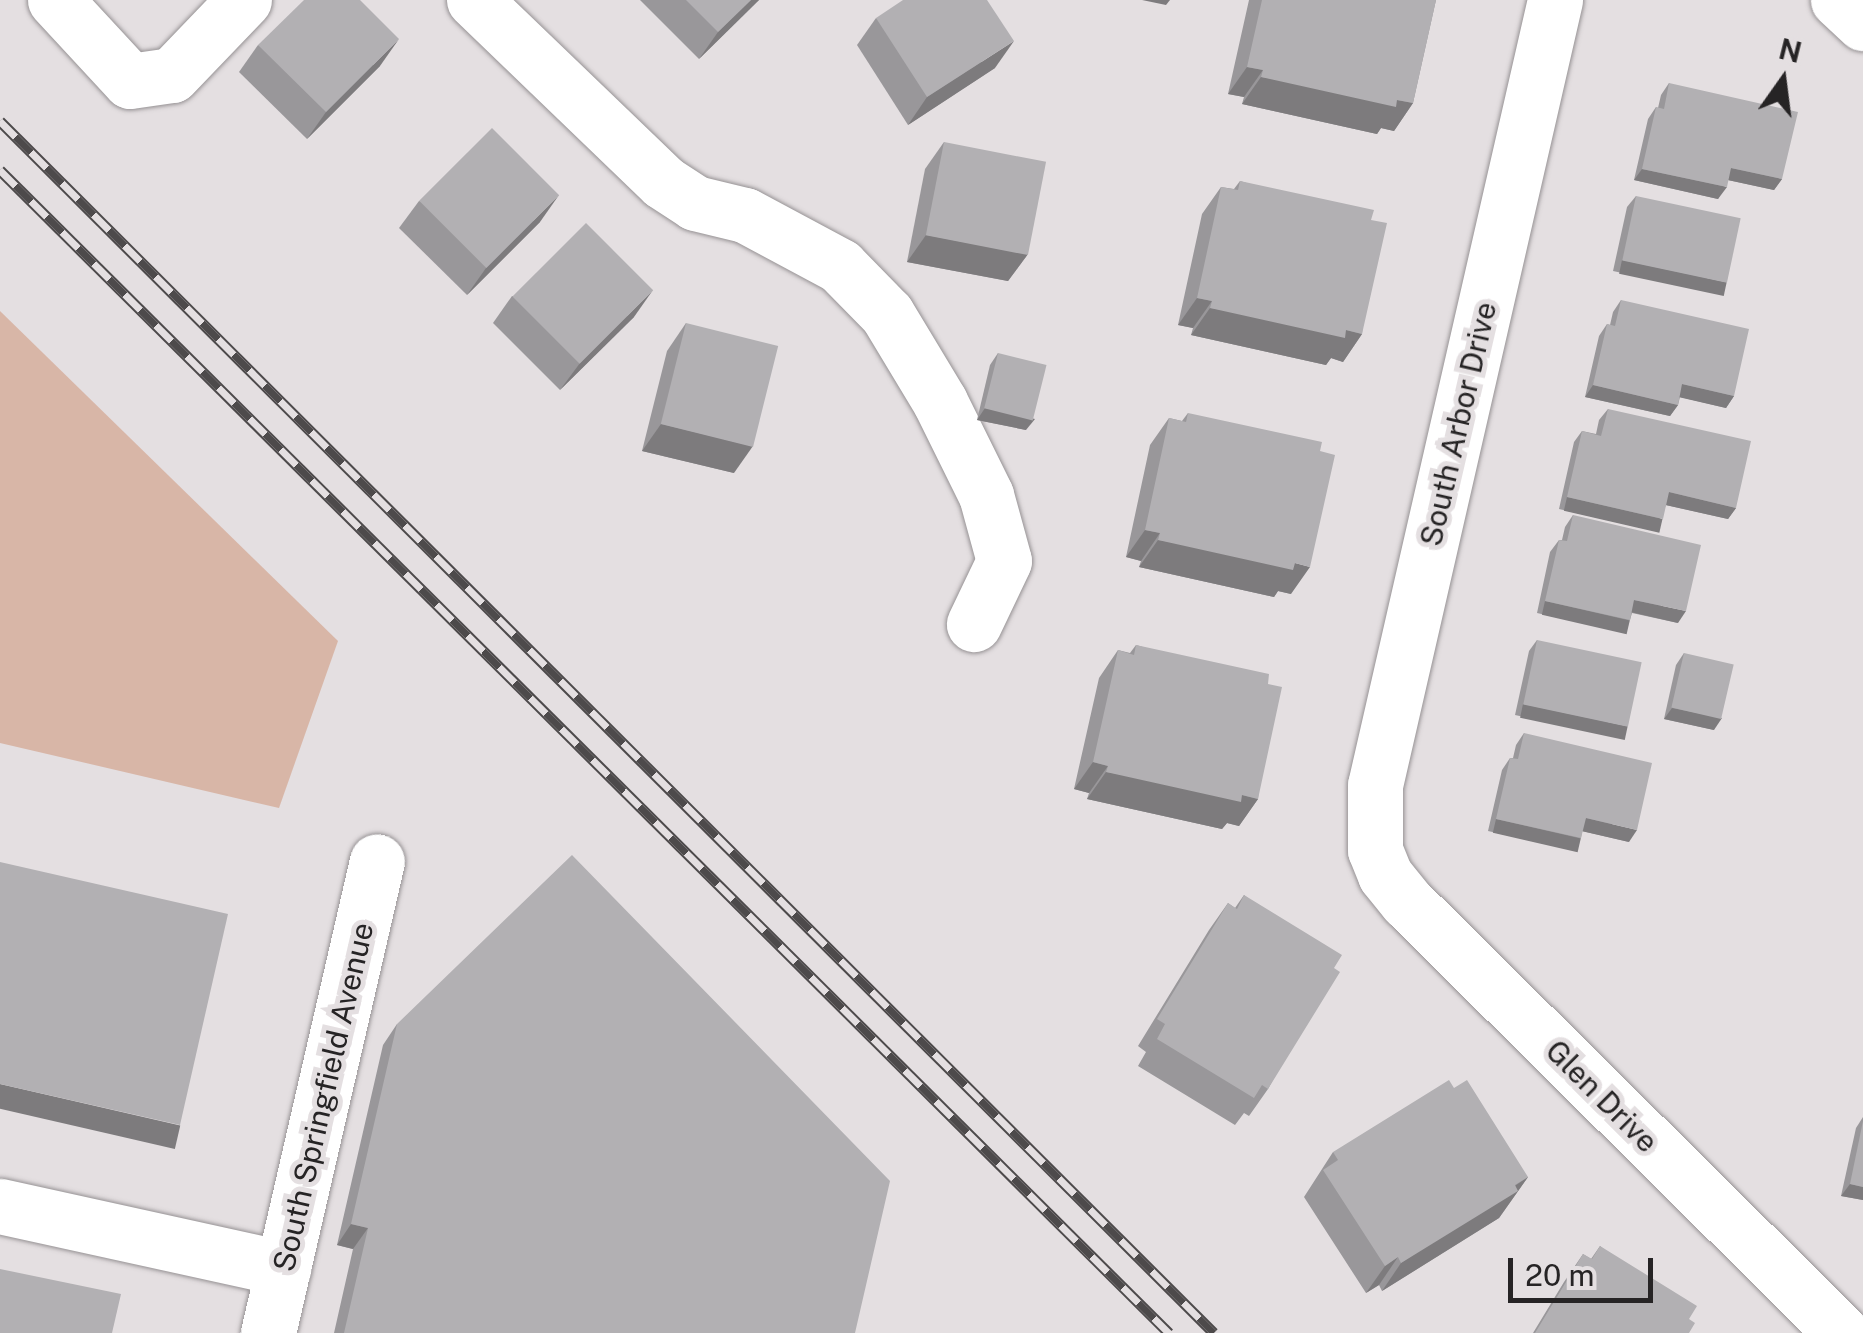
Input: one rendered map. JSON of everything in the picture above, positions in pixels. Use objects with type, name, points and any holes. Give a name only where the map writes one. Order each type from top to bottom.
[{"type":"street","points":[[54,0],[130,81],[172,74],[244,0]]},
{"type":"street","name":"South Arbor Drive","points":[[1375,850],[1375,785],[1555,0]]},
{"type":"street","points":[[1838,0],[1863,23]]},
{"type":"street","points":[[478,1],[663,182],[696,202],[746,215],[840,266],[887,314],[940,402],[986,495],[1004,560],[974,624]]},
{"type":"street","name":"Glen Drive","points":[[1375,850],[1385,875],[1407,902],[1842,1333]]},
{"type":"street","name":"South Springfield Avenue","points":[[268,1333],[378,861]]},
{"type":"street","points":[[0,1206],[283,1268]]},
{"type":"shaded area","points":[[0,311],[338,641],[279,808],[0,743]]},
{"type":"building","points":[[304,0],[360,0],[399,39],[326,112],[258,45]]},
{"type":"building","points":[[686,0],[751,0],[718,32]]},
{"type":"building","points":[[903,0],[987,0],[1014,41],[927,97],[876,18]]},
{"type":"building","points":[[1262,0],[1436,0],[1413,103],[1397,100],[1396,107],[1261,77],[1263,70],[1247,67]]},
{"type":"building","points":[[1669,83],[1798,112],[1782,179],[1731,168],[1727,187],[1642,169],[1656,107],[1664,109]]},
{"type":"building","points":[[492,128],[559,195],[486,268],[419,201]]},
{"type":"building","points":[[944,142],[1046,162],[1028,255],[926,235]]},
{"type":"building","points":[[1240,181],[1374,210],[1371,220],[1387,223],[1362,334],[1346,330],[1345,338],[1210,308],[1212,301],[1197,298],[1221,187],[1238,190]]},
{"type":"building","points":[[1636,196],[1741,218],[1727,283],[1622,261]]},
{"type":"building","points":[[586,223],[653,290],[580,364],[512,297]]},
{"type":"building","points":[[1621,300],[1749,329],[1734,396],[1682,384],[1678,405],[1593,385],[1607,324],[1615,326]]},
{"type":"building","points":[[686,323],[778,346],[753,447],[661,424]]},
{"type":"building","points":[[998,353],[1047,365],[1033,420],[984,408]]},
{"type":"building","points":[[1608,409],[1751,441],[1736,508],[1669,492],[1663,519],[1567,497],[1582,431],[1601,436]]},
{"type":"building","points":[[1188,413],[1322,442],[1320,451],[1335,455],[1310,567],[1295,563],[1293,570],[1158,540],[1160,533],[1145,530],[1169,418],[1186,422]]},
{"type":"building","points":[[1573,515],[1701,545],[1686,611],[1634,600],[1630,620],[1545,601],[1559,540],[1567,541]]},
{"type":"building","points":[[1537,640],[1642,662],[1628,727],[1523,705]]},
{"type":"building","points":[[1136,645],[1269,674],[1268,684],[1282,687],[1258,799],[1242,795],[1241,802],[1106,772],[1108,766],[1093,762],[1118,650],[1134,655]]},
{"type":"building","points":[[1684,653],[1734,664],[1721,719],[1671,708]]},
{"type":"building","points":[[1524,733],[1652,763],[1637,830],[1586,818],[1581,838],[1496,819],[1510,758],[1518,759]]},
{"type":"building","points":[[572,855],[890,1181],[855,1333],[344,1333],[368,1228],[351,1224],[397,1024]]},
{"type":"building","points":[[0,862],[228,914],[180,1125],[0,1084]]},
{"type":"building","points":[[1244,895],[1342,955],[1334,968],[1340,972],[1268,1089],[1262,1085],[1254,1098],[1157,1039],[1165,1024],[1157,1019],[1228,903],[1237,909]]},
{"type":"building","points":[[1449,1080],[1454,1088],[1467,1080],[1528,1177],[1515,1185],[1518,1191],[1401,1263],[1398,1257],[1385,1266],[1323,1170],[1338,1160],[1333,1152]]},
{"type":"building","points":[[1863,1121],[1863,1187],[1850,1184]]},
{"type":"building","points":[[1600,1246],[1697,1306],[1689,1319],[1695,1323],[1689,1333],[1535,1333],[1583,1254],[1592,1259]]},
{"type":"building","points":[[0,1269],[121,1294],[112,1333],[0,1333]]},
{"type":"railway","points":[[0,121],[1214,1333]]},
{"type":"railway","points":[[0,170],[1169,1333]]}]
